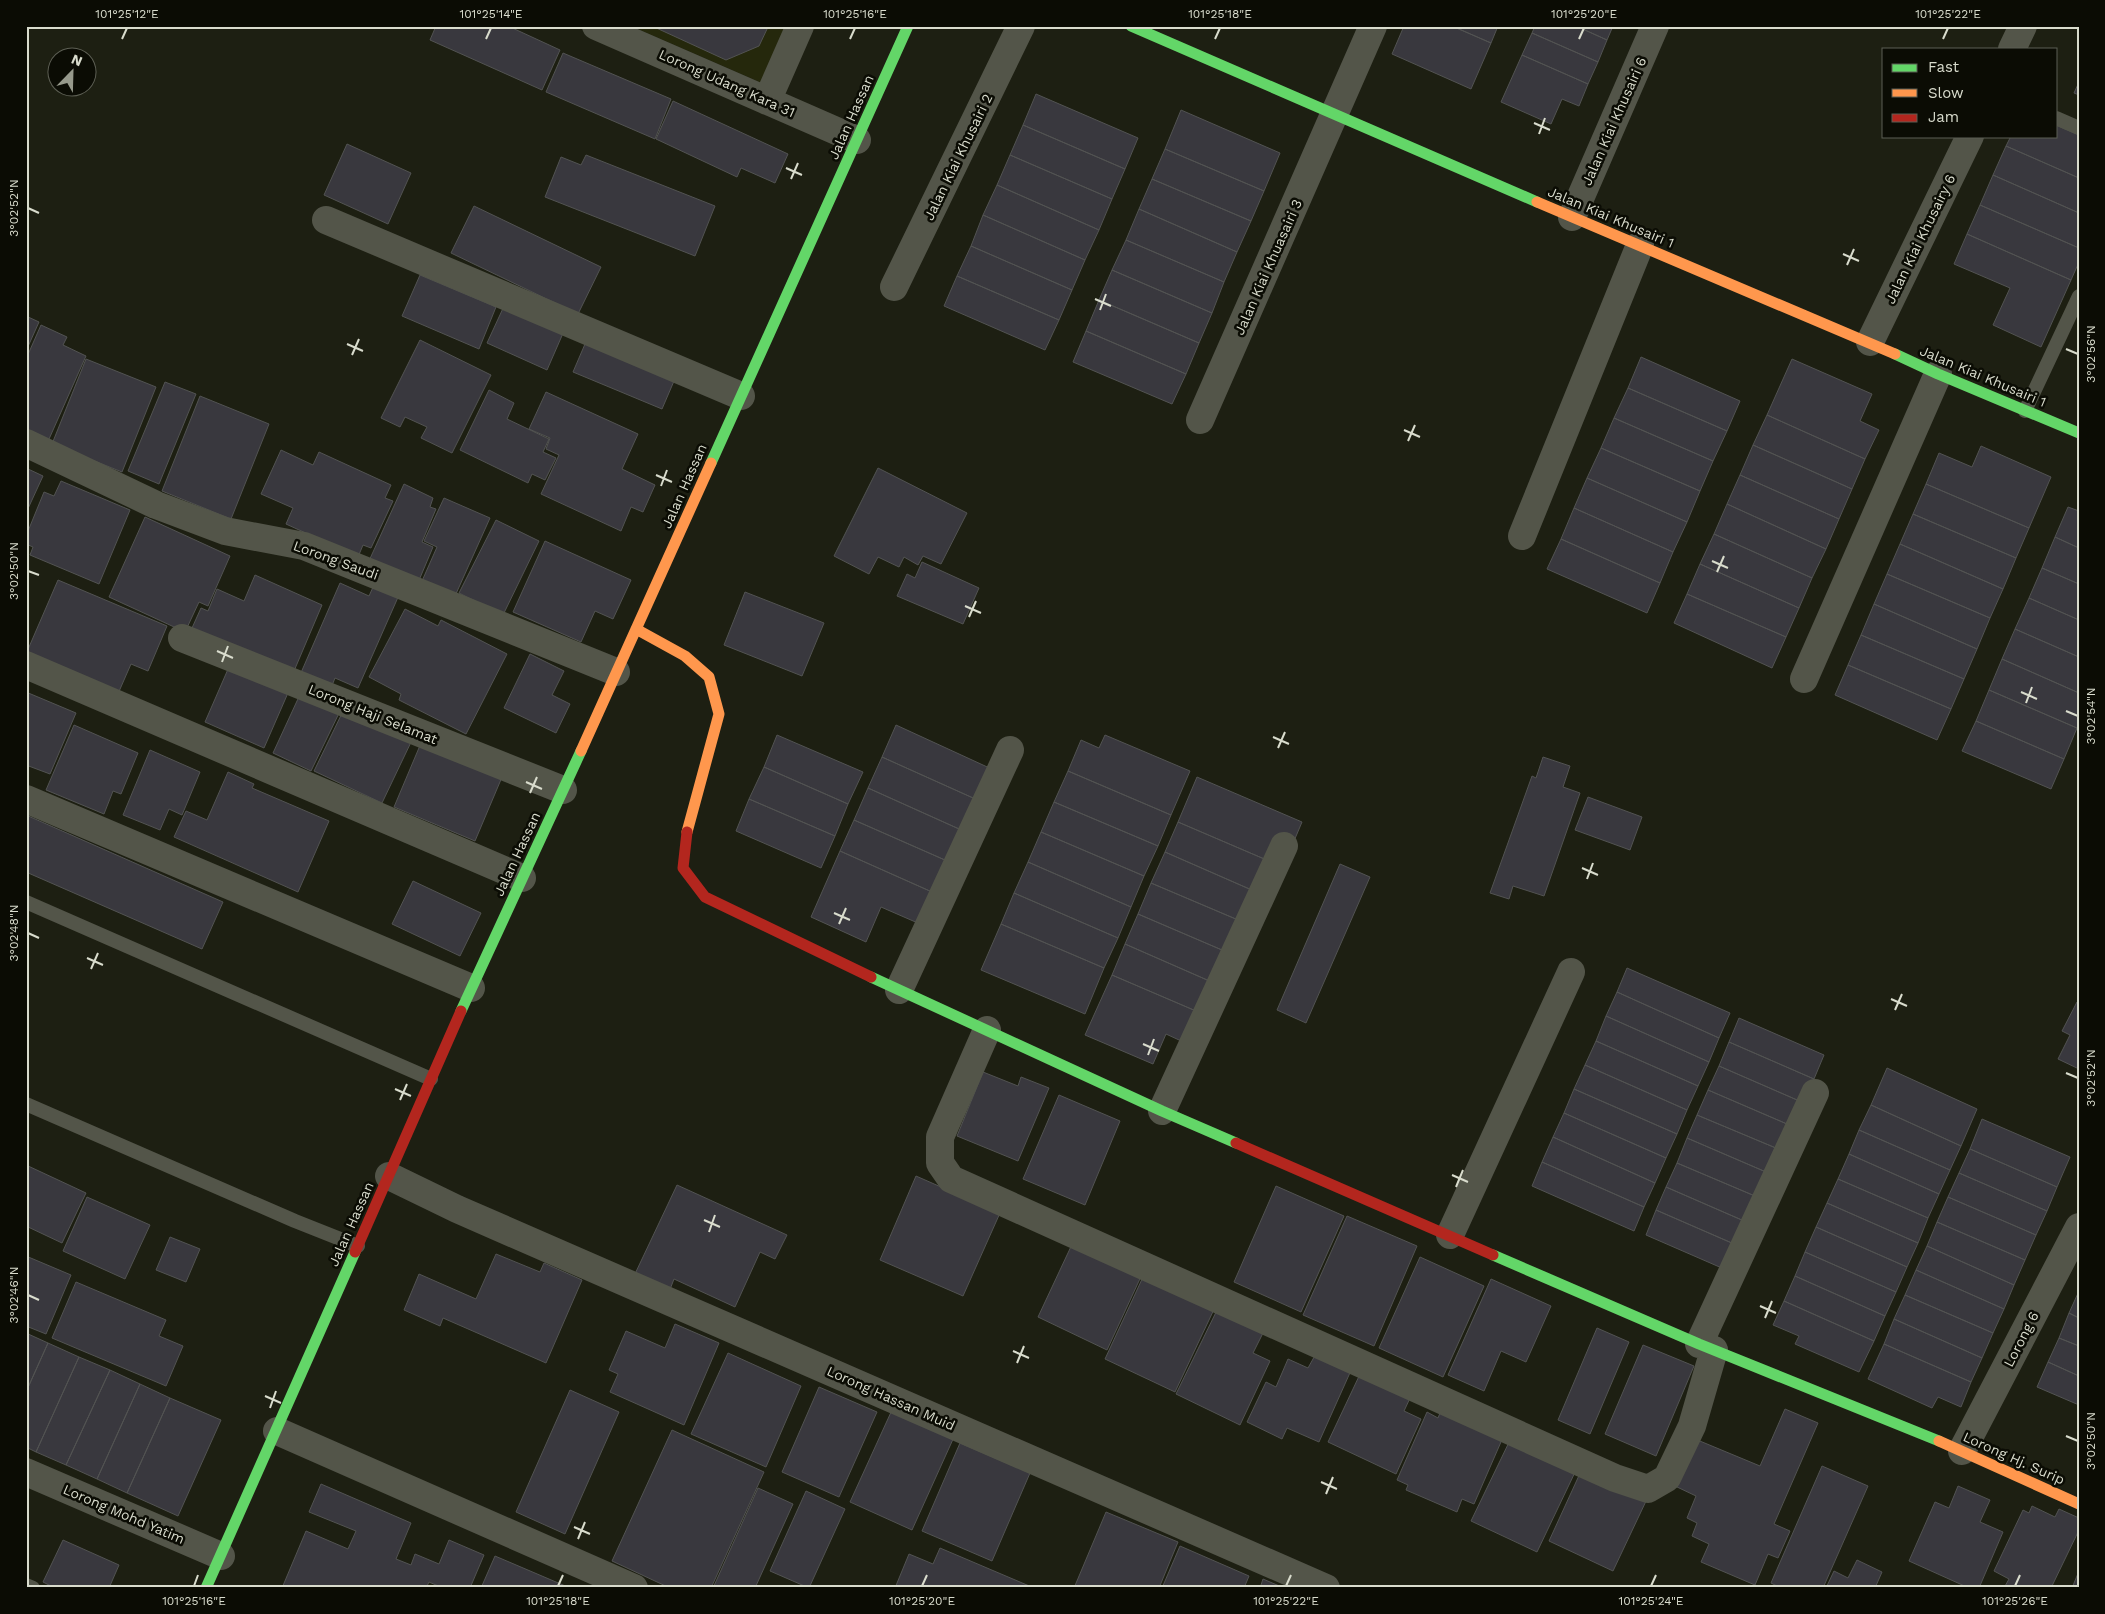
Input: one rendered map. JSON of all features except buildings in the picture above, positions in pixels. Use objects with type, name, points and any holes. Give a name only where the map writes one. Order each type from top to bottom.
[{"type":"street","name":"Lorong Udang Kara 31","points":[[596,26],[857,140]]},
{"type":"street","points":[[767,101],[800,26]]},
{"type":"street","name":"Jalan Hassan","points":[[206,1588],[277,1431],[471,988],[563,790],[908,26]]},
{"type":"street","name":"Jalan Kiai Khusairi 2","points":[[894,287],[1021,26]]},
{"type":"street","name":"Jalan Kiai Khusairi 1","points":[[1131,26],[1572,217],[1870,342],[1938,374],[2079,433]]},
{"type":"street","name":"Jalan Kiai Khuasairi 3","points":[[1200,420],[1373,26]]},
{"type":"street","name":"Jalan Kiai Khusairi 6","points":[[1572,217],[1655,26]]},
{"type":"street","points":[[2012,48],[2023,26]]},
{"type":"street","name":"Jalan Kiai Khusairy 6","points":[[1870,342],[1969,138]]},
{"type":"street","points":[[326,220],[741,396]]},
{"type":"street","points":[[1522,536],[1640,245]]},
{"type":"street","points":[[1804,679],[1938,374]]},
{"type":"street","name":"Lorong Saudi","points":[[26,443],[156,505],[225,531],[304,546],[616,672]]},
{"type":"street","name":"Lorong Hj. Surip","points":[[636,629],[685,656],[709,677],[719,714],[687,829],[683,868],[705,897],[899,990],[1162,1111],[1707,1347],[1937,1440],[2079,1504]]},
{"type":"street","name":"Lorong Haji Selamat","points":[[182,638],[563,790]]},
{"type":"street","points":[[26,665],[522,878]]},
{"type":"street","points":[[899,990],[1010,750]]},
{"type":"street","points":[[26,799],[471,988]]},
{"type":"street","points":[[1162,1111],[1284,846]]},
{"type":"street","points":[[1450,1235],[1571,972]]},
{"type":"street","points":[[987,1030],[940,1137],[940,1163],[951,1179],[1615,1478],[1648,1489],[1667,1478],[1692,1426],[1707,1347],[1815,1093]]},
{"type":"street","name":"Lorong Hassan Muid","points":[[389,1176],[457,1209],[1326,1588]]},
{"type":"street","name":"Lorong 6","points":[[1962,1451],[2079,1227]]},
{"type":"street","points":[[277,1431],[634,1588]]},
{"type":"street","name":"Lorong Mohd Yatim","points":[[26,1472],[221,1556]]},
{"type":"lane","points":[[2058,119],[2079,128]]},
{"type":"lane","points":[[2025,411],[2079,296]]},
{"type":"lane","points":[[26,902],[431,1079]]},
{"type":"lane","points":[[26,1104],[295,1221],[358,1246]]},
{"type":"lane","points":[[26,1585],[33,1588]]},
{"type":"shaded area","points":[[631,26],[786,26],[762,83]]},
{"type":"traffic: fast","points":[[711,463],[908,26]]},
{"type":"traffic: fast","points":[[1131,26],[1537,202]]},
{"type":"traffic: fast","points":[[1895,354],[2079,433]]},
{"type":"traffic: fast","points":[[461,1011],[581,751]]},
{"type":"traffic: fast","points":[[871,977],[1162,1111],[1236,1143]]},
{"type":"traffic: fast","points":[[206,1588],[355,1252]]},
{"type":"traffic: fast","points":[[1493,1255],[1699,1344],[1939,1441]]},
{"type":"traffic: slow","points":[[1537,202],[1895,354]]},
{"type":"traffic: slow","points":[[581,751],[711,463]]},
{"type":"traffic: slow","points":[[636,629],[685,656],[709,677],[719,714],[687,832]]},
{"type":"traffic: slow","points":[[1939,1441],[2079,1504]]},
{"type":"traffic: jam","points":[[687,832],[683,868],[705,897],[871,977]]},
{"type":"traffic: jam","points":[[355,1252],[461,1011]]},
{"type":"traffic: jam","points":[[1236,1143],[1493,1255]]}]
